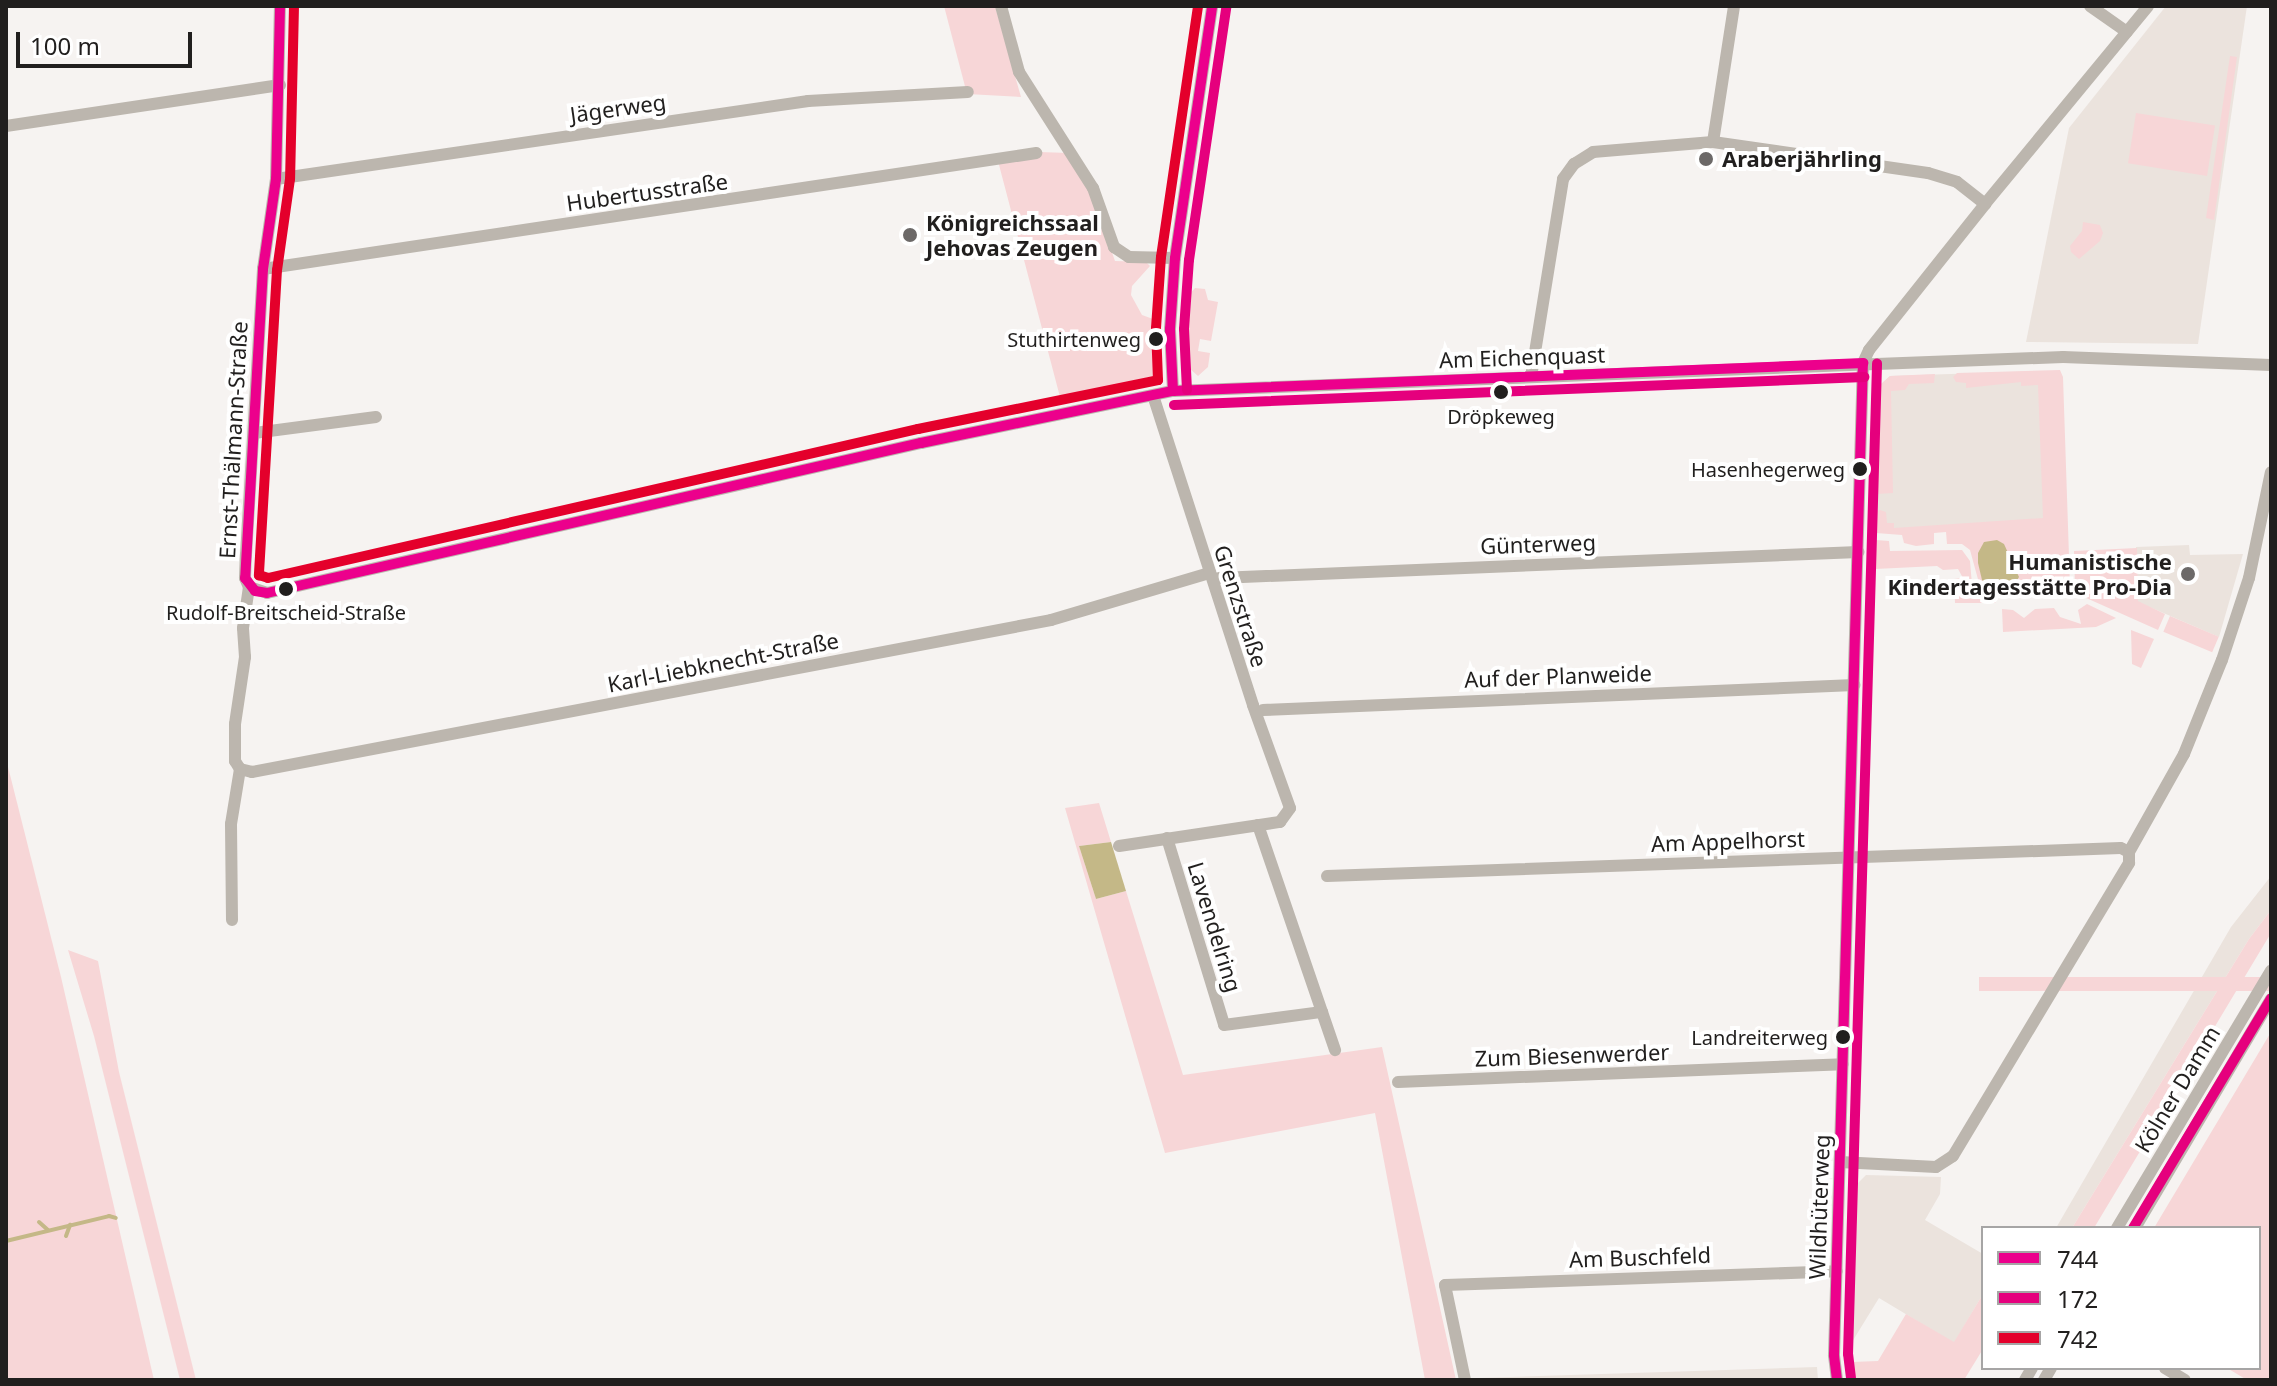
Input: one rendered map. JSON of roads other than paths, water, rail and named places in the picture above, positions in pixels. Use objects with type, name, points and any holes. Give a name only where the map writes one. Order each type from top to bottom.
[{"type":"street","name":"Ernst-Thälmann-Straße","points":[[232,920],[231,824],[240,769],[235,761],[235,724],[245,657],[243,628],[249,587],[245,578],[263,269],[276,179],[280,6]]},
{"type":"street","points":[[1001,6],[1019,72],[1093,188],[1114,247],[1129,257],[1175,258]]},
{"type":"street","points":[[1173,391],[1170,329],[1175,258],[1212,6]]},
{"type":"street","points":[[1713,142],[1734,6]]},
{"type":"street","points":[[2090,6],[2127,32]]},
{"type":"street","points":[[1863,363],[1869,350],[1985,204],[2148,6]]},
{"type":"street","points":[[6,126],[280,85]]},
{"type":"street","name":"Jägerweg","points":[[276,179],[808,101],[968,92]]},
{"type":"street","points":[[1531,377],[1560,188],[1567,172],[1585,156],[1602,150],[1713,142],[1928,173],[1957,182],[1985,204]]},
{"type":"street","name":"Hubertusstraße","points":[[263,269],[1036,153]]},
{"type":"street","name":"Am Eichenquast","points":[[1156,396],[1173,391],[2063,357],[2271,365]]},
{"type":"street","name":"Wildhüterweg","points":[[1837,1380],[1837,1271],[1863,363]]},
{"type":"street","points":[[249,587],[267,593],[921,443],[1156,396]]},
{"type":"street","name":"Grenzstraße","points":[[1156,396],[1253,705],[1289,801],[1288,815],[1280,822]]},
{"type":"street","points":[[254,433],[376,417]]},
{"type":"street","points":[[1840,1162],[1936,1167],[1953,1156],[2129,863],[2129,852],[2184,754],[2222,660],[2251,569],[2271,472]]},
{"type":"street","name":"Günterweg","points":[[1214,575],[1858,552]]},
{"type":"street","name":"Karl-Liebknecht-Straße","points":[[240,769],[252,772],[264,770],[1051,620],[1214,575]]},
{"type":"street","name":"Auf der Planweide","points":[[1263,710],[1854,685]]},
{"type":"street","name":"Lavendelring","points":[[1119,846],[1280,822]]},
{"type":"street","points":[[1258,825],[1335,1050]]},
{"type":"street","name":"Lavendelring","points":[[1167,838],[1224,1025],[1322,1012]]},
{"type":"street","name":"Am Appelhorst","points":[[1327,876],[2121,848],[2129,852]]},
{"type":"street","name":"Kölner Damm","points":[[2118,1226],[2271,971]]},
{"type":"street","name":"Kölner Damm","points":[[2136,1226],[2271,999]]},
{"type":"street","name":"Zum Biesenwerder","points":[[1398,1082],[1843,1064]]},
{"type":"street","name":"Am Buschfeld","points":[[1465,1380],[1445,1285],[1837,1271]]},
{"type":"waterway","points":[[6,1241],[109,1216],[116,1218]]},
{"type":"waterway","points":[[39,1222],[48,1230]]},
{"type":"waterway","points":[[66,1236],[70,1225]]},
{"type":"place","name":"Araberjährling","points":[[1706,159]]},
{"type":"place","name":"Königreichssaal Jehovas Zeugen","points":[[910,235]]},
{"type":"place","name":"Stuthirtenweg","points":[[1156,339]]},
{"type":"place","name":"Dröpkeweg","points":[[1501,392]]},
{"type":"place","name":"Hasenhegerweg","points":[[1860,469]]},
{"type":"place","name":"Humanistische Kindertagesstätte Pro-Dia","points":[[2188,574]]},
{"type":"place","name":"Rudolf-Breitscheid-Straße","points":[[286,589]]},
{"type":"place","name":"Landreiterweg","points":[[1843,1037]]}]
